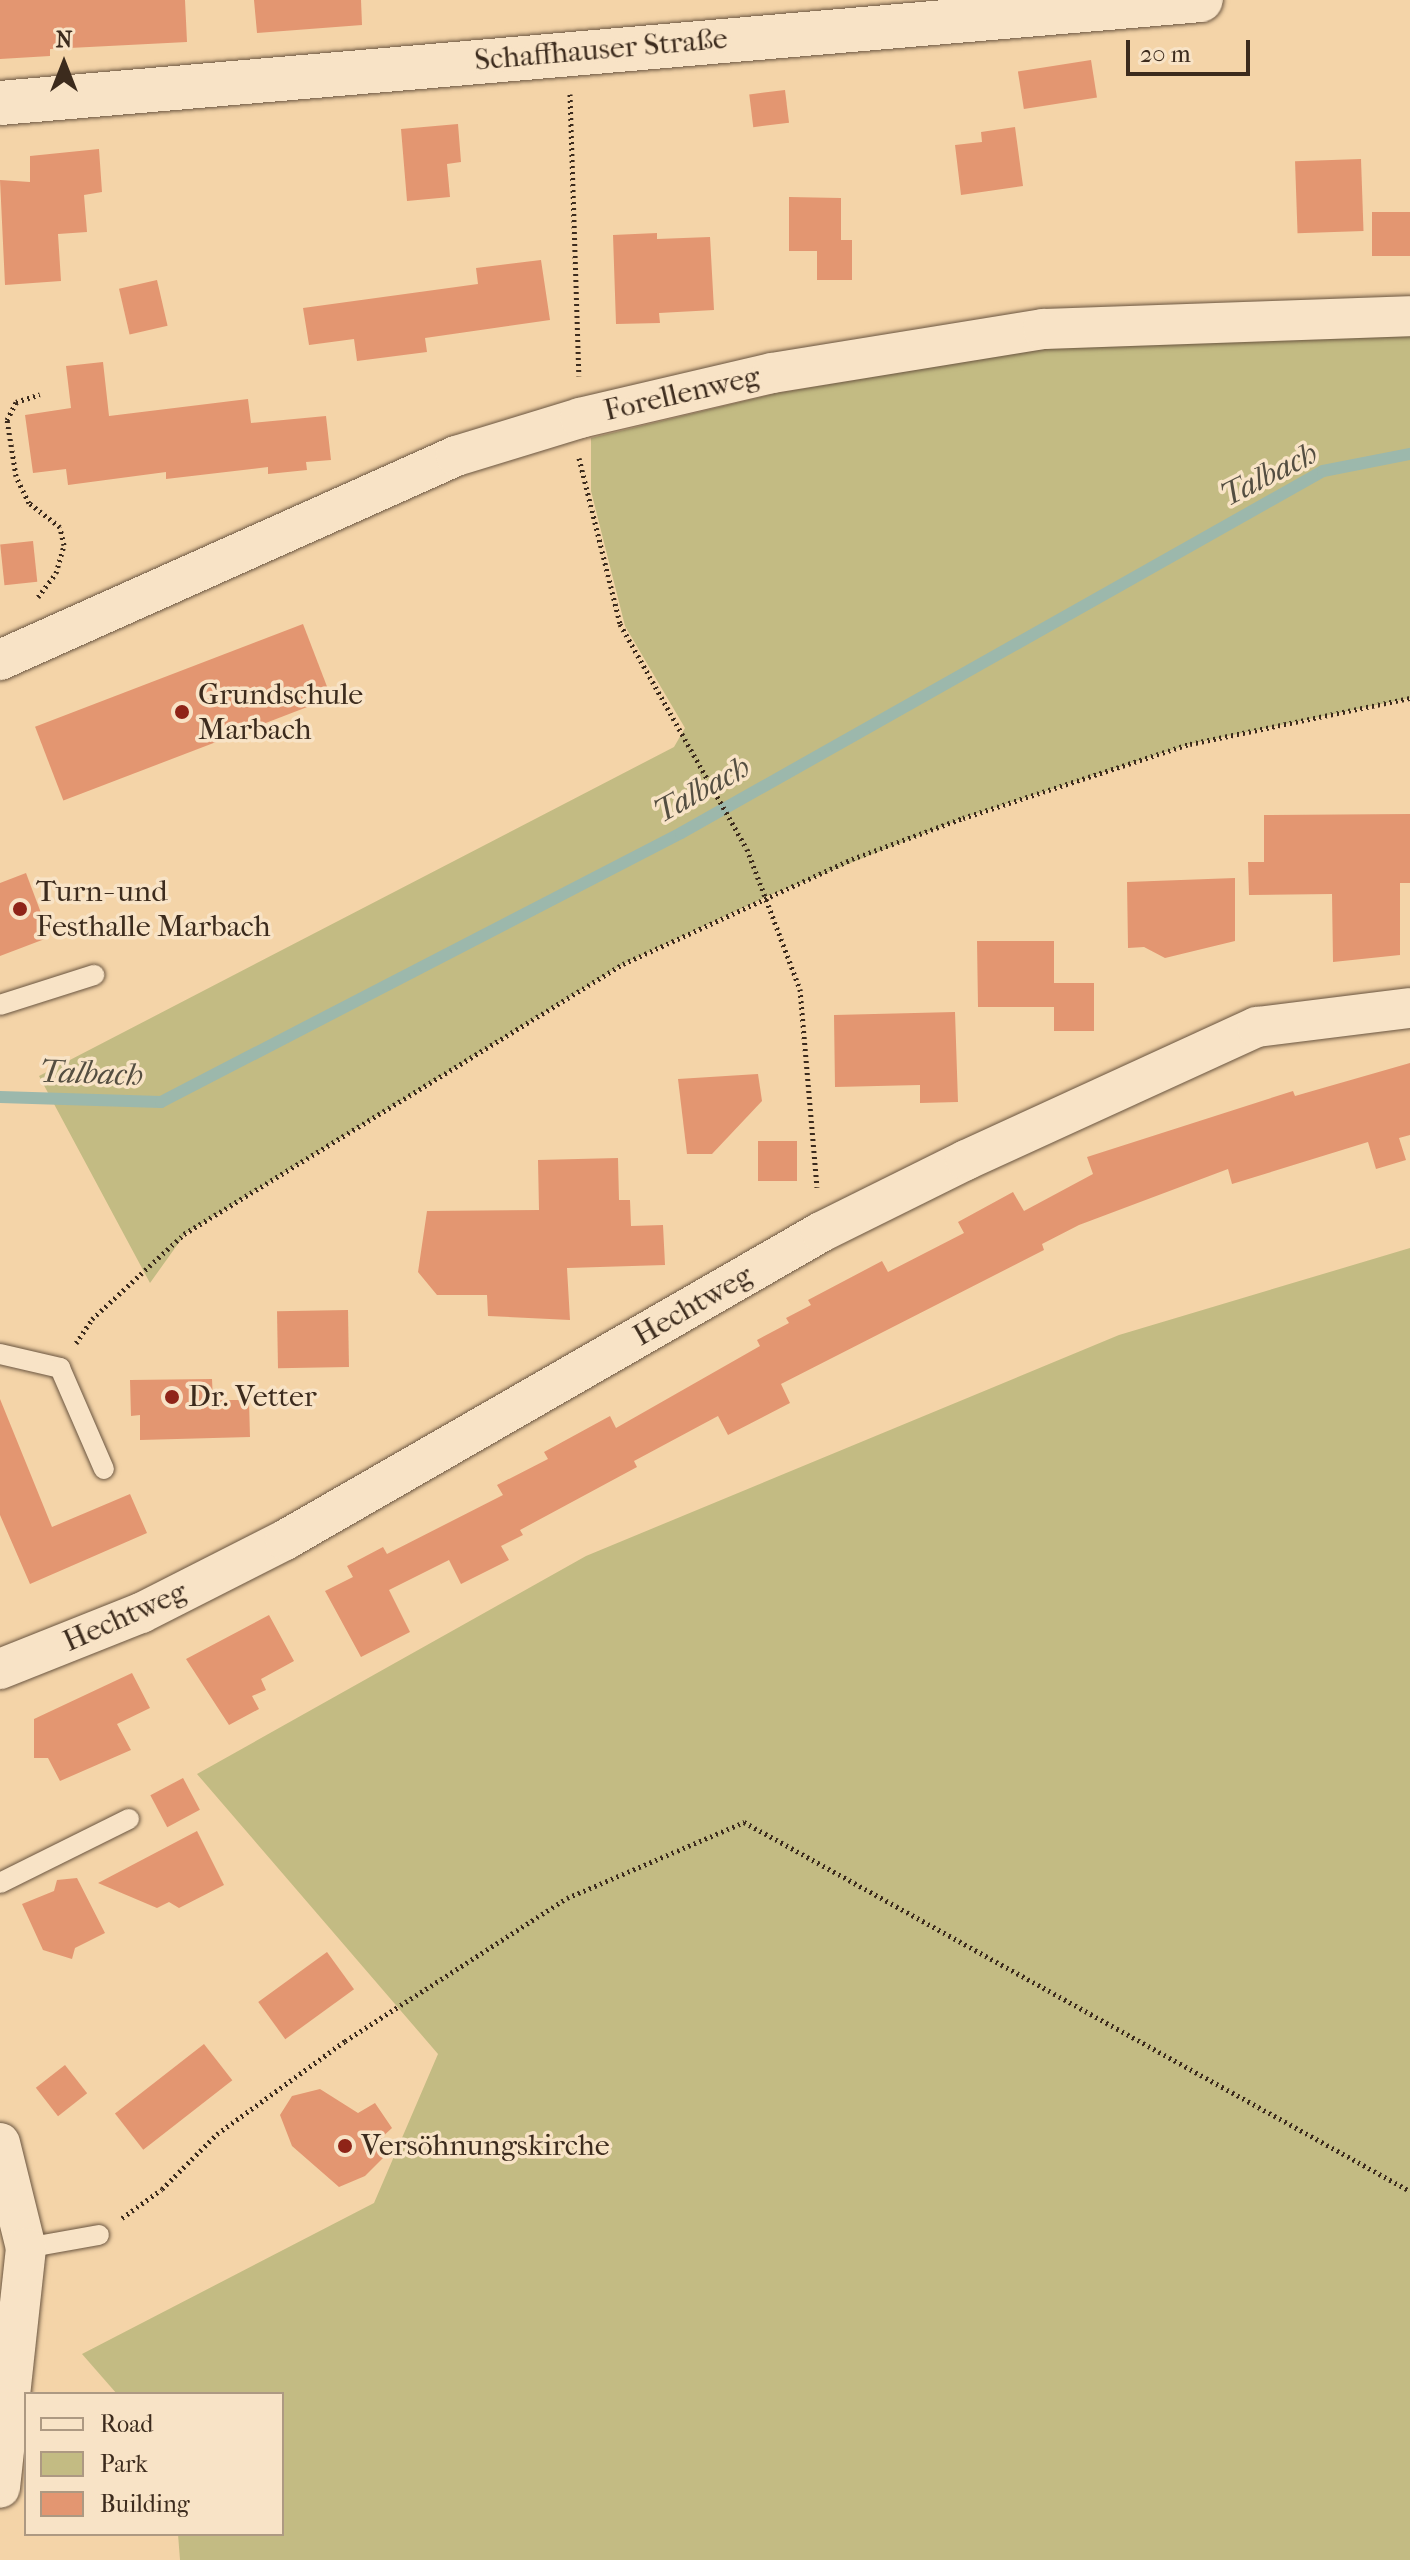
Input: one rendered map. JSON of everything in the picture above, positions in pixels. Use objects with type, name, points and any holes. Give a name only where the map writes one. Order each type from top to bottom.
[{"type":"street","name":"Schaffhauser Straße","points":[[0,103],[1201,0]]},
{"type":"street","name":"Forellenweg","points":[[0,660],[456,456],[580,418],[772,373],[1043,329],[1410,316]]},
{"type":"street","name":"Hechtweg","points":[[0,1669],[141,1613],[285,1540],[821,1232],[1257,1027],[1410,1008]]},
{"type":"street","points":[[0,2143],[26,2248],[0,2488]]},
{"type":"lane","points":[[0,1005],[94,975]]},
{"type":"lane","points":[[0,1354],[60,1368],[104,1469]]},
{"type":"lane","points":[[0,1883],[129,1819]]},
{"type":"lane","points":[[26,2248],[99,2235]]},
{"type":"path","points":[[570,109],[579,460],[620,624],[747,849],[768,896],[800,989],[821,1232]]},
{"type":"path","points":[[38,642],[38,597],[56,573],[64,545],[60,527],[29,503],[16,476],[7,420],[16,402],[40,394]]},
{"type":"path","points":[[60,1368],[92,1319],[184,1234],[623,964],[768,896],[963,818],[1190,744],[1410,698]]},
{"type":"path","points":[[99,2235],[162,2189],[217,2134],[345,2041],[567,1898],[744,1822],[1410,2191]]},
{"type":"green space","points":[[1410,334],[1410,698],[1190,744],[963,818],[768,896],[623,964],[185,1234],[150,1283],[39,1076],[674,747],[685,728],[625,626],[591,491],[591,438],[777,393],[1044,348]]},
{"type":"green space","points":[[1410,1248],[1410,2560],[180,2560],[178,2536],[284,2536],[284,2392],[115,2392],[82,2354],[374,2203],[438,2054],[197,1774],[586,1556],[1119,1335]]},
{"type":"building","points":[[0,0],[185,0],[187,42],[50,49],[50,56],[0,59]]},
{"type":"building","points":[[254,0],[361,0],[362,25],[257,33]]},
{"type":"building","points":[[1091,60],[1097,98],[1024,109],[1018,72]]},
{"type":"building","points":[[785,90],[789,123],[753,127],[749,94]]},
{"type":"building","points":[[458,124],[461,162],[447,164],[450,197],[407,201],[401,129]]},
{"type":"building","points":[[1015,127],[1023,186],[961,195],[955,145],[982,142],[981,132]]},
{"type":"building","points":[[99,149],[102,192],[84,195],[87,232],[58,234],[61,281],[5,285],[0,180],[30,182],[30,156]]},
{"type":"building","points":[[1361,159],[1364,231],[1298,233],[1295,161]]},
{"type":"building","points":[[789,197],[841,198],[841,240],[852,240],[852,280],[817,280],[817,251],[789,251]]},
{"type":"building","points":[[1372,212],[1410,212],[1410,256],[1372,256]]},
{"type":"building","points":[[657,233],[657,239],[710,237],[714,310],[659,313],[660,323],[616,324],[613,235]]},
{"type":"building","points":[[541,260],[550,320],[425,338],[427,352],[357,361],[354,339],[309,345],[303,308],[478,284],[476,268]]},
{"type":"building","points":[[157,280],[168,326],[130,335],[119,289]]},
{"type":"building","points":[[103,362],[109,416],[248,399],[251,423],[326,416],[331,460],[306,462],[307,470],[268,474],[268,467],[166,479],[166,472],[68,485],[66,469],[33,473],[25,415],[71,408],[66,366]]},
{"type":"building","points":[[33,541],[37,582],[4,585],[0,544]]},
{"type":"building","name":"Grundschule Marbach","points":[[303,624],[331,698],[63,801],[35,727]]},
{"type":"building","points":[[1410,814],[1410,883],[1400,883],[1400,955],[1333,962],[1332,894],[1249,895],[1248,862],[1264,862],[1264,815]]},
{"type":"building","name":"Turn- und Festhalle Marbach","points":[[26,873],[50,937],[0,956],[0,883]]},
{"type":"building","points":[[1235,878],[1235,941],[1165,958],[1144,947],[1128,948],[1127,882]]},
{"type":"building","points":[[977,941],[1054,941],[1054,983],[1094,983],[1094,1031],[1054,1031],[1054,1007],[978,1007]]},
{"type":"building","points":[[955,1012],[958,1102],[920,1103],[920,1085],[835,1087],[834,1015]]},
{"type":"building","points":[[1410,1063],[1410,1135],[1399,1138],[1406,1160],[1376,1169],[1368,1142],[1232,1184],[1228,1169],[1079,1225],[1042,1244],[1044,1250],[781,1384],[790,1403],[728,1435],[718,1416],[634,1461],[637,1467],[520,1530],[523,1535],[501,1546],[509,1560],[461,1584],[449,1560],[389,1590],[410,1632],[361,1657],[325,1591],[353,1577],[347,1566],[383,1547],[387,1554],[503,1495],[497,1485],[548,1459],[544,1452],[610,1416],[616,1428],[760,1346],[757,1340],[789,1323],[786,1318],[811,1305],[808,1300],[882,1261],[888,1272],[964,1233],[958,1222],[1013,1192],[1024,1211],[1093,1174],[1087,1157],[1293,1091],[1295,1096]]},
{"type":"building","points":[[758,1074],[762,1101],[712,1154],[687,1154],[678,1079]]},
{"type":"building","points":[[758,1141],[797,1141],[797,1181],[758,1181]]},
{"type":"building","points":[[618,1158],[619,1200],[630,1200],[631,1226],[663,1225],[665,1265],[567,1268],[570,1320],[488,1316],[487,1295],[437,1295],[418,1272],[427,1211],[539,1210],[538,1160]]},
{"type":"building","points":[[348,1310],[349,1367],[278,1368],[277,1311]]},
{"type":"building","name":"Dr. Vetter","points":[[212,1379],[213,1400],[249,1400],[250,1437],[140,1440],[140,1415],[131,1416],[130,1380]]},
{"type":"building","points":[[0,1399],[52,1527],[130,1494],[147,1533],[30,1584],[0,1515]]},
{"type":"building","points":[[269,1615],[294,1661],[261,1679],[266,1690],[252,1696],[259,1709],[229,1725],[186,1659]]},
{"type":"building","points":[[132,1673],[150,1708],[117,1724],[131,1750],[60,1781],[48,1758],[34,1758],[34,1719]]},
{"type":"building","points":[[183,1778],[200,1810],[167,1827],[150,1795]]},
{"type":"building","points":[[197,1831],[224,1885],[179,1908],[169,1902],[157,1908],[98,1883]]},
{"type":"building","points":[[77,1878],[105,1933],[75,1948],[72,1959],[43,1950],[22,1904],[54,1891],[57,1880]]},
{"type":"building","points":[[327,1952],[354,1989],[285,2039],[258,2002]]},
{"type":"building","points":[[204,2044],[232,2080],[143,2150],[115,2114]]},
{"type":"building","points":[[65,2065],[87,2093],[58,2116],[36,2088]]},
{"type":"building","name":"Versöhnungskirche","points":[[320,2089],[358,2113],[375,2103],[392,2128],[381,2138],[389,2152],[365,2176],[339,2187],[292,2146],[280,2115],[292,2096]]},
{"type":"waterway","name":"Talbach","points":[[0,1097],[161,1102],[681,833],[1323,471],[1410,454]]},
{"type":"place","name":"Grundschule Marbach","points":[[182,712]]},
{"type":"place","name":"Turn- und Festhalle Marbach","points":[[20,909]]},
{"type":"place","name":"Dr. Vetter","points":[[172,1397]]},
{"type":"place","name":"Versöhnungskirche","points":[[345,2146]]}]
